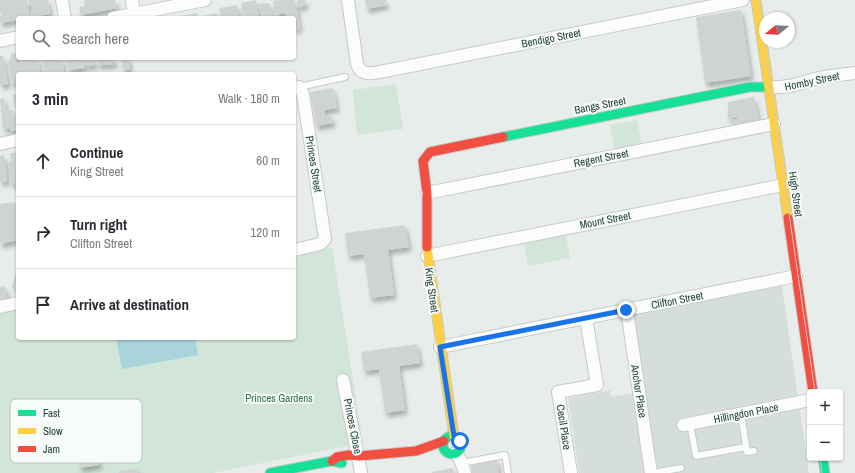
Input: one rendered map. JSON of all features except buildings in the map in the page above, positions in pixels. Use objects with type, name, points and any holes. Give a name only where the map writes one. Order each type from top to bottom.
[{"type":"street","points":[[62,0],[65,16]]},
{"type":"street","points":[[132,0],[134,14]]},
{"type":"street","points":[[124,16],[205,0]]},
{"type":"street","name":"Bendigo Street","points":[[348,0],[357,64],[360,70],[365,74],[743,0]]},
{"type":"street","name":"High Street","points":[[756,0],[813,389]]},
{"type":"street","points":[[0,41],[16,37]]},
{"type":"street","name":"Hornby Street","points":[[768,87],[782,88],[803,84],[811,80],[855,73]]},
{"type":"street","name":"Princes Street","points":[[296,87],[302,91],[304,100],[325,236],[324,243],[296,250]]},
{"type":"street","name":"Bangs Street","points":[[437,150],[750,87],[768,87]]},
{"type":"street","name":"Regent Street","points":[[427,193],[774,124]]},
{"type":"street","points":[[0,144],[16,140]]},
{"type":"street","name":"King Street","points":[[437,150],[430,152],[423,161],[427,193],[427,256],[454,436],[458,439],[460,444],[459,465]]},
{"type":"street","name":"Mount Street","points":[[427,256],[783,185]]},
{"type":"street","name":"Clifton Street","points":[[440,347],[796,276]]},
{"type":"street","points":[[0,307],[16,303]]},
{"type":"street","name":"Anchor Place","points":[[626,310],[652,473]]},
{"type":"street","name":"Cecil Place","points":[[571,473],[558,392],[597,385],[586,318]]},
{"type":"street","name":"Princes Close","points":[[343,380],[359,456],[361,473]]},
{"type":"street","name":"Hillingdon Place","points":[[686,425],[807,401]]},
{"type":"street","points":[[270,473],[332,462],[337,457],[349,455],[359,456],[416,451],[444,441],[448,437],[454,436]]},
{"type":"street","points":[[444,441],[444,449],[459,465]]},
{"type":"street","points":[[416,451],[459,465]]},
{"type":"street","points":[[823,461],[825,473]]},
{"type":"lane","points":[[296,87],[345,77]]},
{"type":"lane","points":[[741,414],[747,452],[754,451]]},
{"type":"lane","points":[[686,425],[696,456],[746,447]]},
{"type":"lane","points":[[459,465],[505,455],[508,473]]},
{"type":"lane","points":[[652,473],[681,468]]},
{"type":"shaded area","points":[[782,286],[809,473],[655,473],[632,318],[636,314]]},
{"type":"shaded area","points":[[610,390],[611,397],[634,393],[646,473],[579,473],[568,398]]},
{"type":"green space","points":[[396,84],[403,129],[357,135],[353,90]]},
{"type":"green space","points":[[637,120],[642,145],[615,150],[610,125]]},
{"type":"green space","points":[[566,235],[570,258],[528,266],[524,243]]},
{"type":"green space","name":"Princes Gardens","points":[[332,247],[363,443],[213,473],[138,473],[137,468],[119,471],[119,473],[0,473],[0,310],[16,307],[16,340],[296,340],[296,254]]},
{"type":"water","points":[[116,340],[195,340],[198,355],[122,369]]},
{"type":"tram line","points":[[758,0],[815,389]]},
{"type":"tram line","points":[[820,461],[822,473]]},
{"type":"traffic: fast","points":[[503,137],[750,87],[768,87]]},
{"type":"traffic: fast","points":[[452,436],[458,439],[461,445],[458,451],[452,454],[446,451],[443,445],[446,439],[452,436]]},
{"type":"traffic: fast","points":[[270,473],[332,461],[342,463]]},
{"type":"traffic: fast","points":[[823,461],[825,473]]},
{"type":"traffic: slow","points":[[756,0],[788,218]]},
{"type":"traffic: slow","points":[[427,247],[454,436]]},
{"type":"traffic: jam","points":[[427,247],[427,193],[423,161],[430,152],[503,137]]},
{"type":"traffic: jam","points":[[788,218],[813,389]]},
{"type":"traffic: jam","points":[[332,461],[337,457],[349,455],[359,456],[416,451],[444,441]]},
{"type":"route","points":[[460,441],[454,436],[440,347],[626,310]]}]
